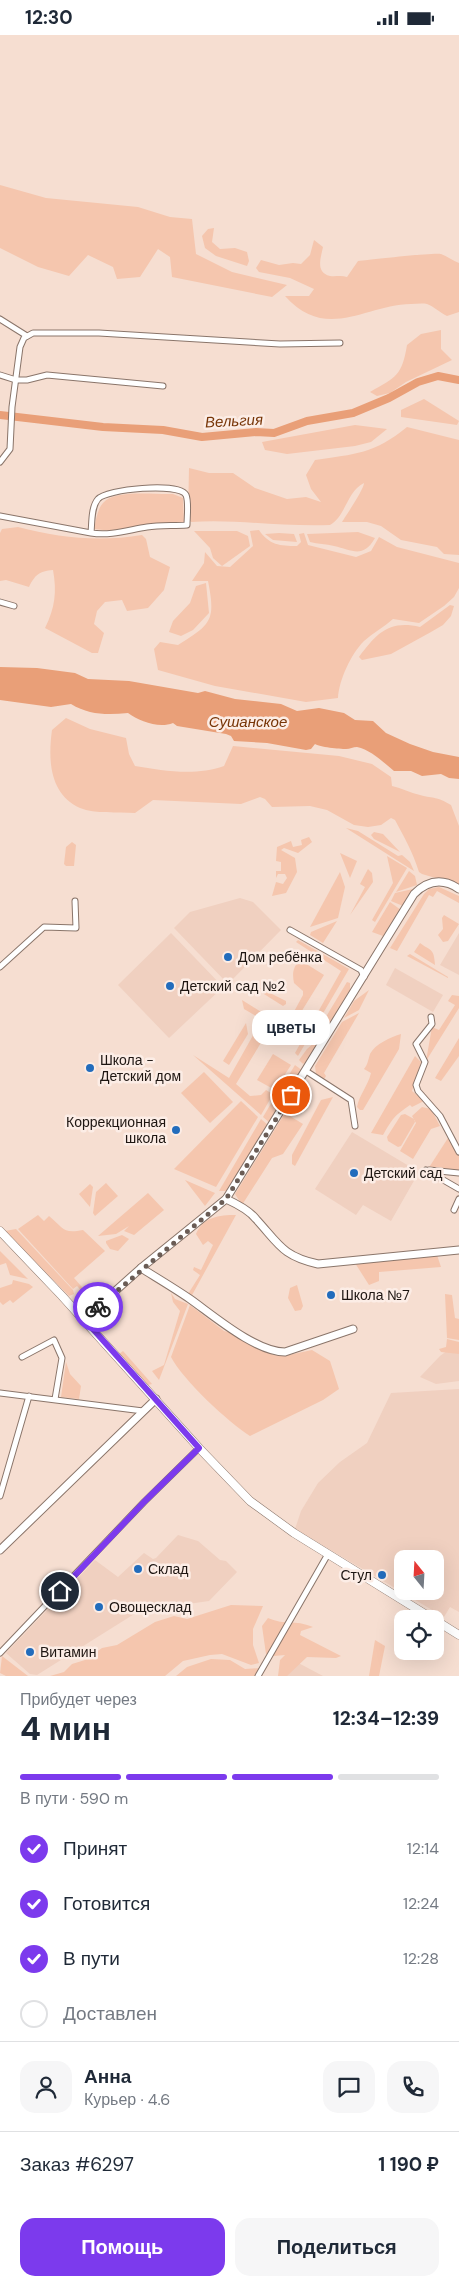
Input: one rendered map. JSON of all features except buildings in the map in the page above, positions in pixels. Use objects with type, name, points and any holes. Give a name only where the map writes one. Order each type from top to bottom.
[{"type":"main road","points":[[0,1231],[84,1319],[199,1448],[250,1501],[290,1531],[419,1610]]},
{"type":"main road","points":[[444,1625],[459,1635]]},
{"type":"street","points":[[0,319],[27,336]]},
{"type":"street","points":[[0,462],[10,449],[12,407],[20,347],[24,338],[33,333],[99,333],[280,344],[340,343]]},
{"type":"street","points":[[0,375],[16,380],[27,380],[47,375],[163,386]]},
{"type":"street","points":[[0,516],[91,533],[124,533],[147,527],[187,525],[186,496],[183,491],[172,488],[144,488],[103,494],[96,501],[91,533]]},
{"type":"street","points":[[0,602],[14,606]]},
{"type":"street","points":[[84,1319],[141,1268],[226,1199],[419,889],[437,881],[452,884],[459,889]]},
{"type":"street","points":[[0,967],[44,927],[76,928],[75,901]]},
{"type":"street","points":[[290,931],[361,970],[364,977]]},
{"type":"street","points":[[431,1017],[432,1024],[416,1044],[425,1062],[416,1085],[418,1091],[440,1117],[459,1152]]},
{"type":"street","points":[[306,1071],[351,1101],[355,1126]]},
{"type":"street","points":[[459,1173],[426,1170],[459,1189]]},
{"type":"street","points":[[226,1199],[256,1218],[264,1230],[286,1251],[300,1260],[318,1264],[459,1250]]},
{"type":"street","points":[[454,1210],[459,1199]]},
{"type":"street","points":[[141,1268],[191,1300],[215,1319],[274,1352],[286,1352],[353,1329]]},
{"type":"street","points":[[22,1357],[54,1340],[62,1358],[55,1399]]},
{"type":"street","points":[[0,1393],[142,1411]]},
{"type":"street","points":[[0,1496],[29,1396]]},
{"type":"street","points":[[0,1551],[17,1537],[156,1399]]},
{"type":"street","points":[[0,1653],[199,1448]]},
{"type":"street","points":[[0,1543],[17,1537]]},
{"type":"street","points":[[258,1676],[328,1554]]},
{"type":"shaded area","points":[[0,185],[46,198],[138,207],[170,217],[192,219],[196,254],[232,272],[287,285],[272,297],[172,277],[170,257],[158,249],[140,277],[117,279],[113,267],[88,255],[69,276],[38,267],[0,248]]},
{"type":"shaded area","points":[[214,228],[212,242],[220,249],[235,248],[247,252],[249,261],[247,266],[216,256],[205,248],[202,236],[208,229]]},
{"type":"shaded area","points":[[314,240],[323,247],[320,260],[322,272],[332,276],[347,277],[358,261],[427,254],[446,256],[459,263],[459,312],[447,316],[427,304],[411,304],[394,306],[346,318],[331,319],[316,317],[300,310],[285,296],[309,296],[314,289],[290,278],[259,272],[256,268],[261,260],[279,265],[301,264],[310,255]]},
{"type":"shaded area","points":[[441,330],[441,349],[452,360],[406,382],[390,393],[377,396],[370,392],[392,379],[400,370],[407,345],[421,334]]},
{"type":"shaded area","points":[[424,399],[459,421],[457,425],[401,417],[401,410]]},
{"type":"shaded area","points":[[355,425],[387,429],[371,442],[355,446],[287,454],[265,450],[262,442]]},
{"type":"shaded area","points":[[407,427],[459,440],[459,555],[444,554],[437,547],[401,540],[381,526],[367,522],[342,522],[364,483],[358,487],[340,516],[330,525],[226,521],[191,522],[188,517],[189,468],[209,473],[233,473],[255,488],[287,499],[306,497],[321,502],[311,489],[306,475],[315,460],[353,454],[374,448]]},
{"type":"shaded area","points":[[126,494],[173,494],[183,498],[184,523],[151,524],[112,531],[94,529],[99,509],[109,499]]},
{"type":"shaded area","points":[[18,527],[80,538],[142,535],[146,539],[150,557],[170,567],[164,590],[148,608],[127,611],[122,600],[105,602],[97,611],[94,624],[104,633],[98,653],[92,653],[45,628],[54,600],[53,570],[38,574],[29,587],[6,580],[0,581],[0,533],[2,529]]},
{"type":"shaded area","points":[[259,530],[267,539],[275,544],[297,546],[301,542],[299,534],[304,533],[308,545],[356,557],[371,551],[379,537],[397,547],[459,563],[459,588],[454,597],[444,606],[419,623],[393,619],[364,641],[346,668],[338,698],[306,702],[215,686],[158,670],[154,649],[160,642],[178,645],[198,632],[204,626],[211,613],[208,581],[192,581],[204,563],[205,552],[217,566],[230,567],[253,546],[250,531]]},
{"type":"shaded area","points":[[194,531],[237,531],[248,536],[250,546],[222,566],[213,558],[210,548]]},
{"type":"shaded area","points":[[358,532],[375,538],[371,545],[362,551],[352,551],[310,542],[307,534]]},
{"type":"shaded area","points":[[265,534],[294,534],[297,542],[273,540]]},
{"type":"shaded area","points":[[206,583],[209,613],[193,630],[181,636],[169,632],[173,621],[190,603],[196,586]]},
{"type":"shaded area","points":[[450,605],[454,606],[451,616],[443,625],[431,632],[391,654],[362,660],[359,657],[372,641],[385,630],[400,625],[420,627]]},
{"type":"shaded area","points":[[66,718],[90,729],[126,738],[129,754],[135,766],[146,768],[180,772],[213,769],[224,766],[233,746],[339,756],[372,764],[391,777],[392,786],[439,799],[451,805],[459,826],[459,885],[419,872],[405,839],[395,820],[391,818],[381,825],[368,827],[354,825],[327,810],[310,806],[272,807],[265,799],[260,797],[241,804],[153,800],[135,813],[100,812],[80,808],[70,802],[56,785],[51,764],[52,730]]},
{"type":"shaded area","points":[[346,828],[358,831],[398,856],[402,855],[410,862],[414,871]]},
{"type":"shaded area","points":[[374,832],[383,834],[400,852],[374,839],[371,835]]},
{"type":"shaded area","points":[[309,837],[312,842],[298,853],[284,848],[281,850],[295,858],[297,872],[286,893],[272,896],[276,882],[283,884],[287,878],[285,874],[278,874],[276,878],[276,871],[281,871],[281,862],[276,861],[277,847],[291,841],[293,847],[302,845],[301,840]]},
{"type":"shaded area","points":[[72,842],[76,845],[74,866],[66,866],[64,864],[66,847]]},
{"type":"shaded area","points":[[340,853],[357,861],[350,878]]},
{"type":"shaded area","points":[[387,856],[407,868],[375,922],[372,920],[393,883]]},
{"type":"shaded area","points":[[368,869],[372,873],[373,882],[350,915],[365,887],[360,884]]},
{"type":"shaded area","points":[[409,871],[415,876],[417,885],[396,892]]},
{"type":"shaded area","points":[[340,872],[345,887],[338,918],[310,927]]},
{"type":"shaded area","points":[[439,887],[459,896],[459,903],[437,891],[433,897],[429,895],[397,951],[390,948],[424,894],[429,889]]},
{"type":"shaded area","points":[[413,889],[403,906],[391,901],[395,893]]},
{"type":"shaded area","name":"Дом ребёнка","points":[[240,898],[253,902],[281,930],[228,984],[174,928],[190,912]]},
{"type":"shaded area","points":[[390,902],[401,910],[383,936],[372,932]]},
{"type":"shaded area","points":[[444,915],[459,924],[448,941],[443,942],[438,935],[443,929],[442,918]]},
{"type":"shaded area","points":[[337,921],[323,943],[310,935],[311,932]]},
{"type":"shaded area","name":"Детский сад №2","points":[[171,933],[223,987],[169,1038],[118,985]]},
{"type":"shaded area","points":[[459,933],[459,975],[440,965]]},
{"type":"shaded area","points":[[298,940],[349,969],[298,1056],[295,1053],[341,971],[296,942]]},
{"type":"shaded area","points":[[420,943],[432,952],[435,965],[414,952]]},
{"type":"shaded area","points":[[410,954],[448,977],[448,978],[407,956]]},
{"type":"shaded area","points":[[300,960],[324,975],[287,1035],[283,1032],[303,995],[303,991],[294,983],[293,976],[294,968]]},
{"type":"shaded area","points":[[395,968],[443,995],[433,1012],[386,985]]},
{"type":"shaded area","points":[[347,982],[350,983],[350,991],[332,1022],[309,1045]]},
{"type":"shaded area","points":[[254,985],[286,1001],[286,1004],[283,1006],[253,987]]},
{"type":"shaded area","points":[[369,990],[359,1010],[344,1018],[354,1001]]},
{"type":"shaded area","points":[[452,995],[459,996],[459,1008],[426,1061],[432,1027],[439,1030],[455,1005],[448,1001]]},
{"type":"shaded area","points":[[242,1000],[279,1023],[280,1027],[278,1029],[244,1009]]},
{"type":"shaded area","points":[[359,1013],[324,1073],[326,1076],[323,1081],[316,1074],[315,1066],[342,1022]]},
{"type":"shaded area","points":[[246,1023],[248,1034],[229,1065],[223,1061]]},
{"type":"shaded area","points":[[256,1030],[265,1036],[236,1084],[250,1096],[261,1095],[266,1090],[271,1093],[272,1096],[261,1115],[193,1055],[229,1078]]},
{"type":"shaded area","points":[[326,1032],[309,1060],[303,1064],[299,1060],[307,1049]]},
{"type":"shaded area","points":[[401,1034],[399,1049],[363,1110],[360,1110],[357,1107],[358,1103],[371,1073],[364,1069],[372,1050],[388,1039]]},
{"type":"shaded area","points":[[459,1038],[459,1056],[441,1081],[435,1078]]},
{"type":"shaded area","points":[[273,1054],[291,1065],[275,1090],[257,1080]]},
{"type":"shaded area","points":[[415,1056],[421,1062],[412,1091],[424,1101],[412,1107],[410,1105],[400,1112],[383,1135],[371,1133]]},
{"type":"shaded area","points":[[295,1065],[303,1071],[293,1086],[281,1088]]},
{"type":"shaded area","points":[[204,1072],[233,1102],[210,1123],[181,1093]]},
{"type":"shaded area","points":[[293,1088],[270,1123],[263,1117],[279,1090]]},
{"type":"shaded area","points":[[333,1097],[295,1166],[292,1164],[292,1155],[321,1100]]},
{"type":"shaded area","points":[[241,1101],[258,1117],[216,1187],[174,1169]]},
{"type":"shaded area","points":[[422,1107],[431,1109],[440,1126],[431,1129],[413,1159],[400,1151],[416,1123],[412,1116]]},
{"type":"shaded area","points":[[285,1113],[303,1124],[283,1154],[272,1158],[242,1205],[235,1194]]},
{"type":"shaded area","points":[[405,1114],[414,1119],[415,1122],[401,1146],[398,1147],[388,1141],[387,1137],[401,1115]]},
{"type":"shaded area","points":[[261,1119],[269,1126],[230,1191],[219,1191]]},
{"type":"shaded area","name":"Детский сад","points":[[352,1132],[419,1172],[391,1221],[363,1205],[356,1215],[315,1189]]},
{"type":"shaded area","points":[[448,1138],[459,1154],[459,1172],[428,1169]]},
{"type":"shaded area","points":[[185,1180],[215,1193],[205,1206]]},
{"type":"shaded area","points":[[106,1183],[118,1196],[95,1216],[93,1213],[96,1192]]},
{"type":"shaded area","points":[[90,1184],[93,1187],[90,1207],[79,1194]]},
{"type":"shaded area","points":[[148,1193],[164,1210],[134,1235],[124,1231],[129,1226],[116,1234],[98,1236]]},
{"type":"shaded area","points":[[38,1215],[44,1221],[49,1216],[67,1230],[83,1230],[105,1251],[74,1278],[88,1294],[89,1299],[77,1286],[73,1289],[18,1229]]},
{"type":"shaded area","points":[[236,1215],[191,1297],[188,1294],[200,1275],[193,1270],[194,1267],[201,1270],[213,1245],[208,1241],[203,1245],[196,1234],[199,1228],[212,1218]]},
{"type":"shaded area","points":[[16,1229],[73,1290],[74,1294],[69,1296],[5,1231]]},
{"type":"shaded area","points":[[122,1235],[129,1239],[118,1251],[110,1249],[106,1241]]},
{"type":"shaded area","points":[[0,1251],[28,1279],[10,1275],[6,1263],[0,1265]]},
{"type":"shaded area","points":[[437,1255],[441,1267],[379,1272],[379,1281],[369,1285],[355,1263]]},
{"type":"shaded area","points":[[13,1280],[29,1284],[33,1287],[13,1303],[10,1300],[3,1305],[0,1302],[0,1288],[12,1284]]},
{"type":"shaded area","points":[[297,1285],[303,1306],[301,1310],[295,1311],[288,1298],[290,1288]]},
{"type":"shaded area","points":[[171,1293],[175,1299],[188,1304],[159,1380],[152,1371],[164,1365],[180,1311],[173,1302]]},
{"type":"shaded area","points":[[445,1294],[452,1295],[455,1318],[459,1319],[459,1340],[447,1338]]},
{"type":"shaded area","points":[[190,1305],[224,1331],[240,1335],[273,1355],[284,1356],[312,1350],[330,1361],[339,1389],[323,1400],[250,1436],[207,1400],[185,1377],[171,1357]]},
{"type":"shaded area","points":[[447,1339],[459,1342],[459,1354],[441,1352],[439,1349],[446,1347]]},
{"type":"shaded area","points":[[459,1342],[459,1381],[436,1384],[420,1377],[440,1356]]},
{"type":"shaded area","points":[[123,1351],[152,1384],[148,1385],[119,1354]]},
{"type":"shaded area","points":[[66,1362],[70,1374],[81,1386],[79,1399],[61,1397]]},
{"type":"shaded area","points":[[459,1389],[459,1612],[450,1607],[444,1617],[444,1610],[432,1610],[415,1600],[444,1600],[444,1550],[394,1550],[394,1587],[295,1529],[301,1511],[318,1483],[340,1462],[367,1443],[391,1393]]},
{"type":"shaded area","points":[[178,1535],[198,1541],[220,1560],[226,1561],[237,1572],[209,1601],[139,1611],[37,1675],[30,1674],[6,1653],[95,1560],[118,1577],[144,1553],[153,1559],[156,1558]]},
{"type":"shaded area","points":[[231,1605],[263,1606],[253,1629],[253,1645],[259,1663],[251,1665],[222,1654],[183,1661],[165,1676],[50,1676],[64,1672],[72,1664],[85,1660],[102,1648],[117,1645],[155,1622],[174,1616],[187,1619]]},
{"type":"shaded area","points":[[268,1618],[280,1622],[300,1623],[313,1627],[301,1631],[300,1635],[341,1656],[336,1658],[307,1657],[287,1676],[278,1676],[280,1660],[285,1655],[274,1656],[266,1654],[262,1626]]},
{"type":"shaded area","points":[[375,1640],[385,1646],[379,1676],[369,1676]]},
{"type":"shaded area","points":[[2,1656],[28,1676],[6,1676],[0,1673]]},
{"type":"shaded area","points":[[289,1658],[323,1676],[278,1676]]},
{"type":"shaded area","points":[[211,1659],[230,1660],[245,1669],[261,1668],[261,1676],[176,1676],[187,1667]]},
{"type":"water","name":"Сушанское","points":[[0,667],[37,668],[75,673],[88,679],[129,681],[198,693],[205,691],[235,699],[281,704],[297,711],[319,708],[344,713],[355,720],[373,721],[386,733],[410,744],[433,752],[459,757],[459,779],[449,778],[441,774],[422,776],[411,771],[394,771],[372,754],[357,747],[339,749],[315,744],[311,749],[306,750],[267,743],[234,741],[231,736],[226,734],[177,726],[173,723],[156,725],[138,719],[128,713],[98,713],[78,708],[71,704],[51,707],[0,700]]},
{"type":"waterway","name":"Вельгия","points":[[0,415],[103,427],[163,430],[202,437],[256,432],[274,433],[307,421],[353,413],[389,398],[418,382],[438,376],[459,380]]},
{"type":"way so far","points":[[98,1307],[184,1232],[226,1199],[291,1095]]},
{"type":"place","name":"Дом ребёнка","points":[[228,957]]},
{"type":"place","name":"Детский сад №2","points":[[170,986]]},
{"type":"place","name":"Школа - Детский дом","points":[[90,1068]]},
{"type":"place","name":"цветы","points":[[291,1095]]},
{"type":"place","name":"Коррекционная школа","points":[[176,1130]]},
{"type":"place","name":"Детский сад","points":[[354,1173]]},
{"type":"place","name":"Школа №7","points":[[331,1295]]},
{"type":"place","name":"Склад","points":[[138,1569]]},
{"type":"place","name":"Стул","points":[[382,1575]]},
{"type":"place","name":"Овощесклад","points":[[99,1607]]},
{"type":"place","name":"Витамин","points":[[30,1652]]},
{"type":"route","points":[[60,1591],[144,1502],[199,1448],[84,1319],[98,1307]]}]
